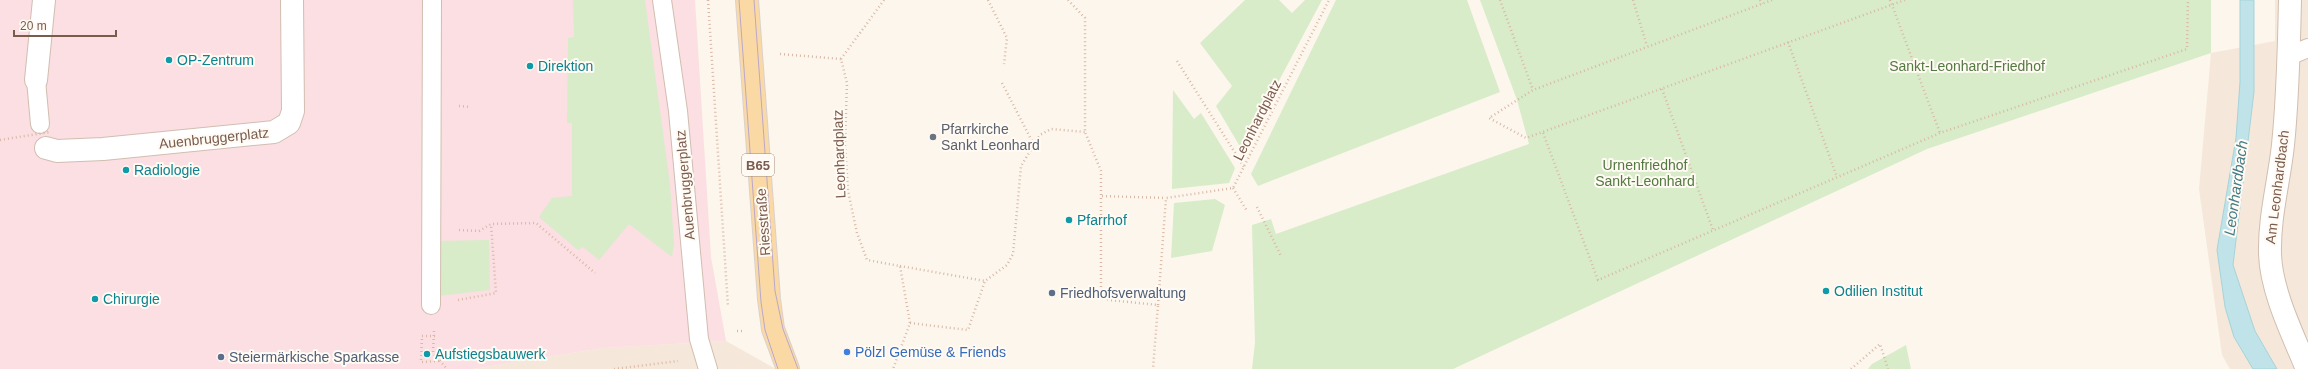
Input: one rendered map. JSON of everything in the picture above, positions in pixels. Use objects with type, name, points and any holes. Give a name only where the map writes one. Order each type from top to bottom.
[{"type":"main road","name":"Riesstraße","points":[[748,0],[769,299],[773,329],[788,369]]},
{"type":"street","points":[[36,80],[44,0]]},
{"type":"street","name":"Auenbruggerplatz","points":[[45,136],[57,151],[103,149],[256,134],[282,129],[289,123],[293,111],[292,0]]},
{"type":"street","name":"Am Leonhardbach","points":[[2290,0],[2299,52],[2271,225],[2270,255],[2288,323],[2307,369]]},
{"type":"lane","points":[[431,305],[432,0]]},
{"type":"lane","name":"Auenbruggerplatz","points":[[662,0],[678,112],[699,339],[708,369]]},
{"type":"lane","points":[[36,80],[45,136]]},
{"type":"path","points":[[708,0],[728,307]]},
{"type":"path","points":[[751,53],[792,54],[841,59],[884,0]]},
{"type":"path","points":[[988,0],[1007,38],[1004,64]]},
{"type":"path","points":[[1068,0],[1084,18],[1084,132],[1101,171],[1101,291],[1104,297],[1109,300],[1158,305]]},
{"type":"path","name":"Leonhardplatz","points":[[1233,188],[1329,0]]},
{"type":"path","points":[[1500,0],[1533,90]]},
{"type":"path","points":[[1633,0],[1647,46]]},
{"type":"path","points":[[1760,0],[1762,4]]},
{"type":"path","points":[[1772,0],[1533,90],[1489,118],[1526,138],[1905,0]]},
{"type":"path","points":[[1890,0],[1940,133]]},
{"type":"path","points":[[1543,132],[1598,280],[1940,133],[2187,49],[2188,0]]},
{"type":"path","points":[[1788,42],[1837,177]]},
{"type":"path","name":"Leonhardplatz","points":[[841,59],[847,83],[845,144],[848,191],[857,233],[867,260],[985,281]]},
{"type":"path","points":[[1177,61],[1244,167]]},
{"type":"path","points":[[1002,83],[1034,145]]},
{"type":"path","points":[[1662,88],[1713,230]]},
{"type":"path","points":[[910,323],[968,330],[985,281],[1007,265],[1013,254],[1021,166],[1040,135],[1051,129],[1084,132]]},
{"type":"path","points":[[0,140],[45,136]]},
{"type":"path","points":[[1102,196],[1166,198],[1233,188],[1246,211]]},
{"type":"path","points":[[1153,369],[1166,198]]},
{"type":"path","points":[[1257,207],[1281,256]]},
{"type":"path","points":[[432,230],[479,231],[491,224],[536,223],[595,273]]},
{"type":"path","points":[[447,369],[433,353],[435,336],[431,305],[496,293],[491,224]]},
{"type":"path","points":[[893,369],[910,323],[900,266]]},
{"type":"path","points":[[435,336],[422,336],[421,362],[440,361]]},
{"type":"path","points":[[1851,369],[1880,344],[1888,369]]},
{"type":"path","points":[[614,369],[680,361]]},
{"type":"shaded area","points":[[0,0],[695,0],[711,257],[726,341],[603,348],[473,369],[0,369]]},
{"type":"shaded area","points":[[2275,0],[2308,0],[2308,369],[2230,369],[2222,355],[2199,189],[2211,53],[2275,41]]},
{"type":"shaded area","points":[[726,341],[776,369],[473,369],[603,348]]},
{"type":"green space","points":[[573,0],[645,0],[670,184],[674,244],[672,257],[629,224],[599,260],[583,247],[578,250],[539,217],[552,198],[572,196],[572,123],[567,123],[568,38],[574,37]]},
{"type":"green space","points":[[1245,0],[1279,0],[1292,13],[1305,0],[1322,0],[1242,150],[1216,106],[1232,86],[1200,43]]},
{"type":"green space","points":[[1336,0],[1467,0],[1500,92],[1258,186],[1251,174]]},
{"type":"green space","points":[[1480,0],[2211,0],[2211,53],[1927,149],[1453,369],[1252,369],[1255,343],[1252,225],[1271,219],[1276,234],[1529,144],[1517,100]]},
{"type":"green space","points":[[1173,90],[1194,119],[1201,113],[1235,168],[1229,183],[1172,189]]},
{"type":"green space","points":[[1215,199],[1225,205],[1212,251],[1171,258],[1174,203]]},
{"type":"green space","points":[[489,240],[490,290],[438,296],[437,241]]},
{"type":"green space","points":[[1906,345],[1911,369],[1868,369],[1872,364]]},
{"type":"water","name":"Leonhardbach","points":[[2240,0],[2254,0],[2254,92],[2233,265],[2255,331],[2277,369],[2253,369],[2234,337],[2225,307],[2217,250],[2236,138],[2240,82]]},
{"type":"tram line","points":[[739,0],[761,302],[765,330],[778,369]]},
{"type":"tram line","points":[[754,0],[775,291],[783,329],[798,369]]},
{"type":"place","name":"OP-Zentrum","points":[[169,60]]},
{"type":"place","name":"Direktion","points":[[530,66]]},
{"type":"place","name":"Pfarrkirche Sankt Leonhard","points":[[933,137]]},
{"type":"place","name":"Radiologie","points":[[126,170]]},
{"type":"place","name":"Pfarrhof","points":[[1069,220]]},
{"type":"place","name":"Odilien Institut","points":[[1826,291]]},
{"type":"place","name":"Friedhofsverwaltung","points":[[1052,293]]},
{"type":"place","name":"Chirurgie","points":[[95,299]]},
{"type":"place","name":"Pölzl Gemüse & Friends","points":[[847,352]]},
{"type":"place","name":"Aufstiegsbauwerk","points":[[427,354]]},
{"type":"place","name":"Steiermärkische Sparkasse","points":[[221,357]]},
{"type":"park label","name":"Sankt-Leonhard-Friedhof","points":[[1967,66]]},
{"type":"park label","name":"Urnenfriedhof Sankt-Leonhard","points":[[1645,174]]}]
